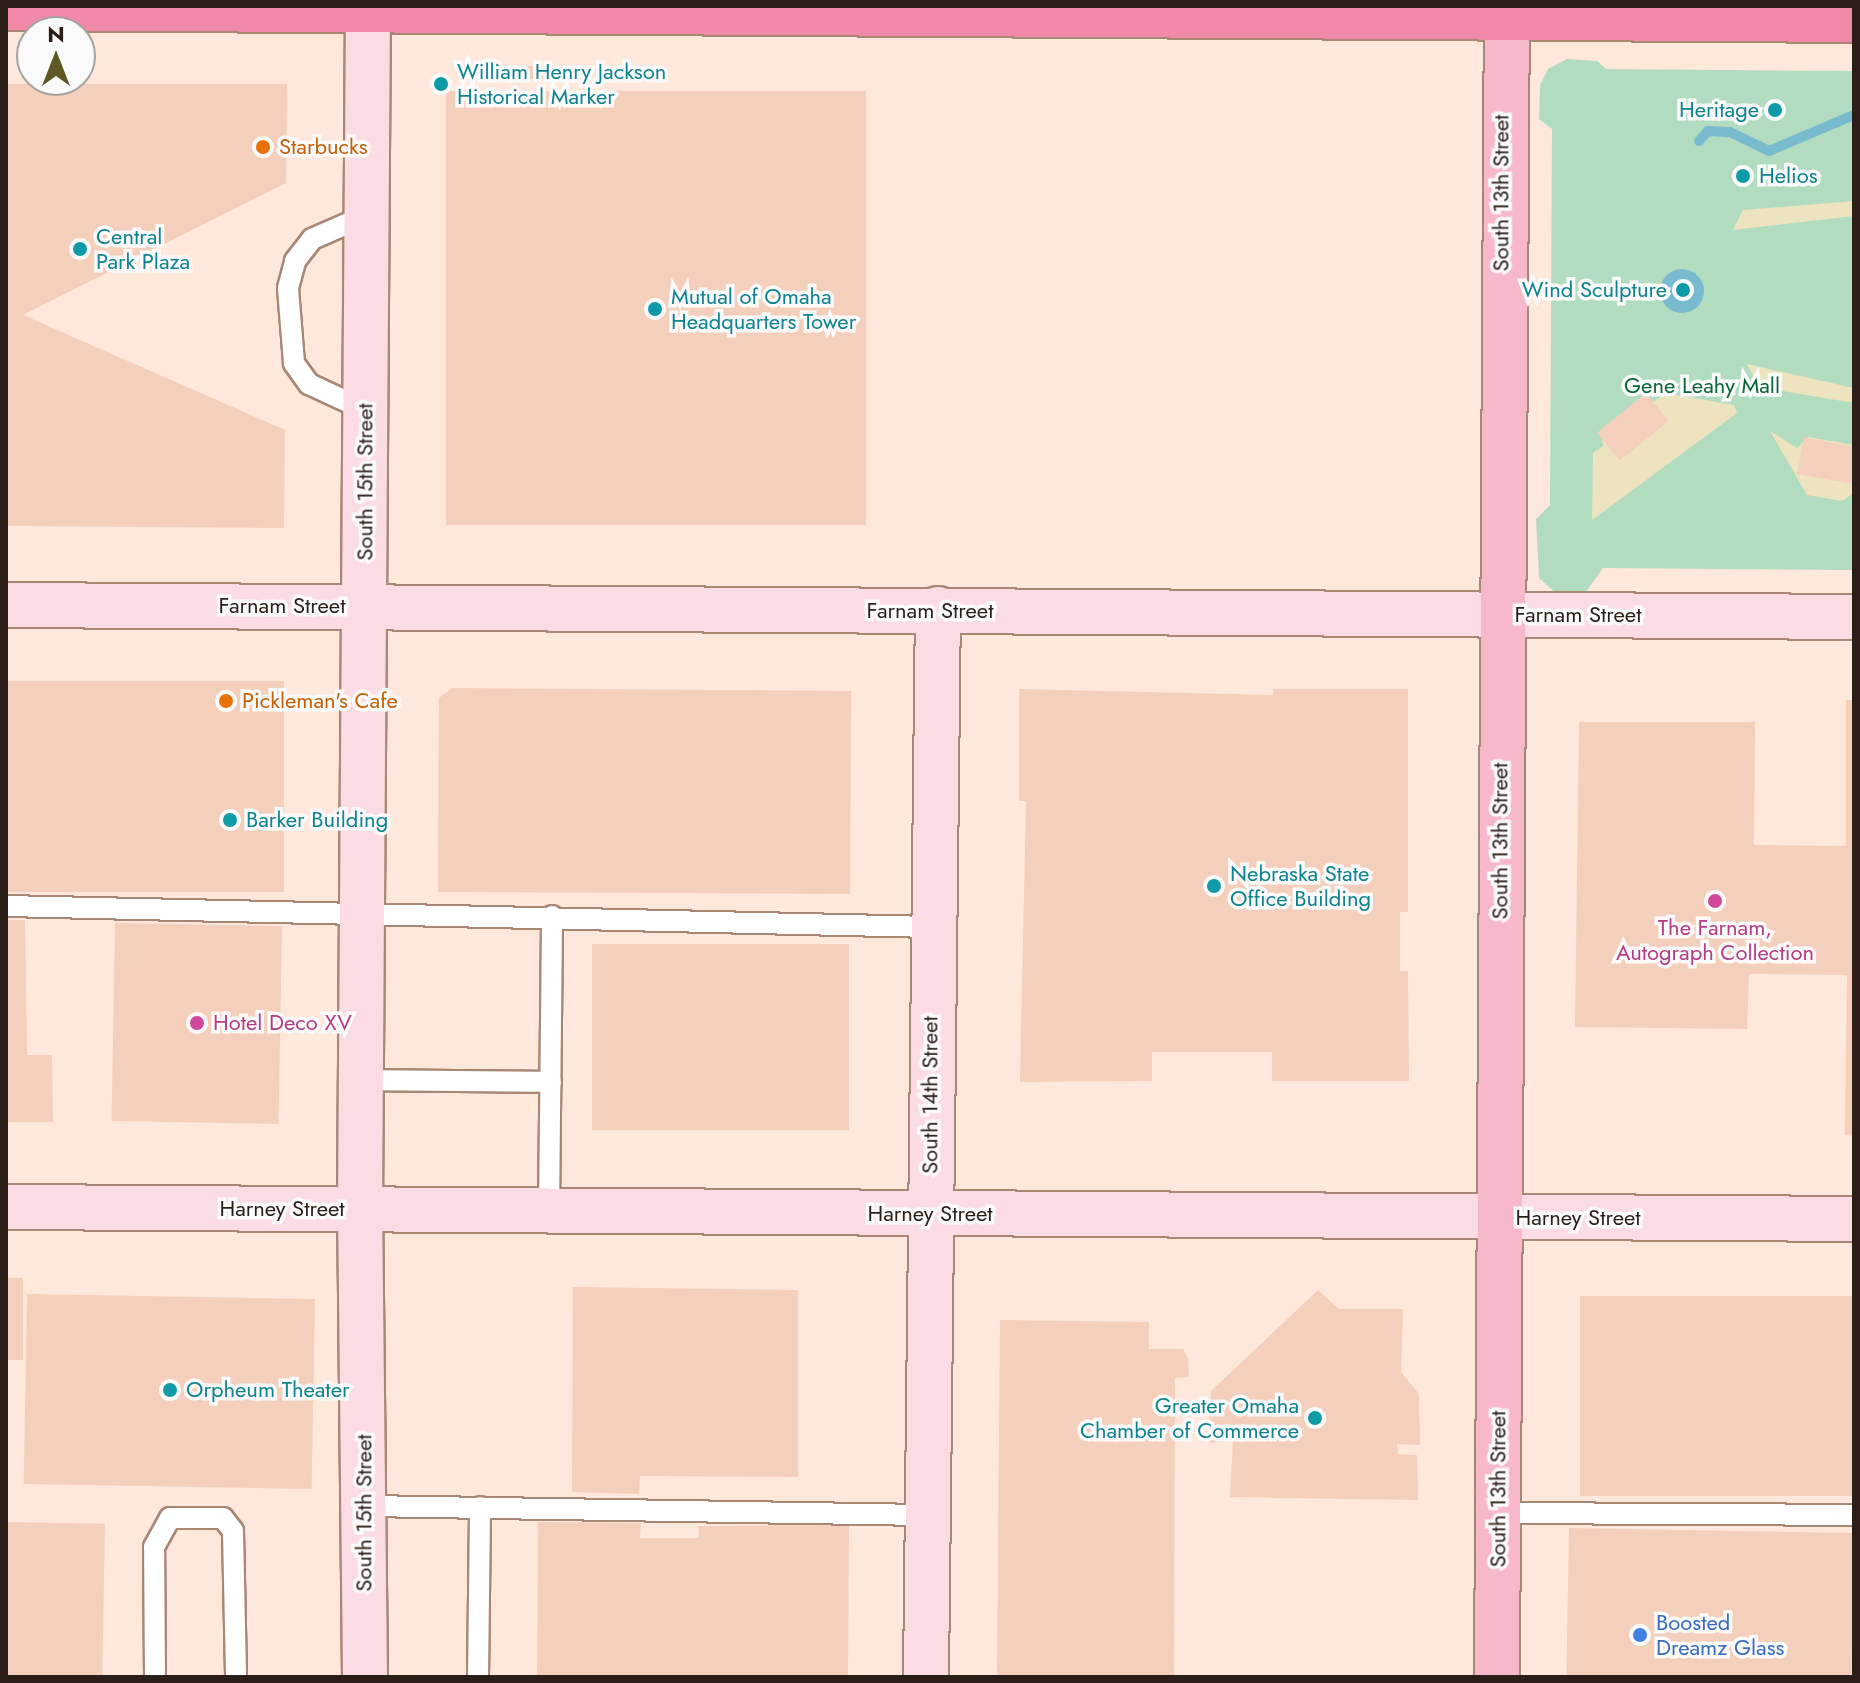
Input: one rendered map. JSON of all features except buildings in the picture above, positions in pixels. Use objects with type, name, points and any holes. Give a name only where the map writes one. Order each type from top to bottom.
[{"type":"highway","points":[[6,8],[1507,12],[1854,20]]},
{"type":"main road","name":"South 15th Street","points":[[365,1677],[360,1210],[368,9]]},
{"type":"main road","name":"South 13th Street","points":[[1497,1677],[1507,12]]},
{"type":"main road","name":"Farnam Street","points":[[6,605],[1854,617]]},
{"type":"main road","name":"South 14th Street","points":[[926,1677],[931,927],[938,609]]},
{"type":"main road","name":"Harney Street","points":[[6,1207],[1854,1219]]},
{"type":"lane","points":[[365,410],[309,384],[294,363],[288,288],[295,261],[312,239],[367,215]]},
{"type":"lane","points":[[6,906],[362,911],[931,927]]},
{"type":"lane","points":[[549,1211],[552,916]]},
{"type":"lane","points":[[361,1080],[551,1082]]},
{"type":"lane","points":[[365,1506],[927,1515]]},
{"type":"lane","points":[[478,1677],[480,1507]]},
{"type":"lane","points":[[1497,1513],[1854,1515]]},
{"type":"lane","points":[[155,1677],[154,1547],[170,1518],[223,1518],[233,1531],[236,1677]]},
{"type":"green space","name":"Gene Leahy Mall","points":[[1567,59],[1597,61],[1606,69],[1854,71],[1854,570],[1603,568],[1583,596],[1558,595],[1539,578],[1536,519],[1550,505],[1552,129],[1539,119],[1540,85],[1548,69]]},
{"type":"sand","points":[[1854,201],[1854,216],[1733,230],[1743,210]]},
{"type":"sand","points":[[1747,364],[1854,388],[1854,403],[1759,387]]},
{"type":"sand","points":[[1665,393],[1734,405],[1737,413],[1592,520],[1593,453],[1603,446],[1601,430],[1641,398],[1655,401]]},
{"type":"sand","points":[[1770,431],[1797,448],[1808,437],[1854,445],[1854,493],[1842,501],[1807,495]]},
{"type":"water","points":[[1682,269],[1698,275],[1704,291],[1698,307],[1682,313],[1666,307],[1660,291],[1666,275]]},
{"type":"waterway","points":[[1699,141],[1708,131],[1730,132],[1769,151],[1854,115]]},
{"type":"place","name":"William Henry Jackson Historical Marker","points":[[441,84]]},
{"type":"place","name":"Heritage","points":[[1775,110]]},
{"type":"place","name":"Starbucks","points":[[263,147]]},
{"type":"place","name":"Helios","points":[[1743,176]]},
{"type":"place","name":"Central Park Plaza","points":[[80,249]]},
{"type":"place","name":"Wind Sculpture","points":[[1683,290]]},
{"type":"place","name":"Mutual of Omaha Headquarters Tower","points":[[655,309]]},
{"type":"place","name":"Pickleman's Cafe","points":[[226,701]]},
{"type":"place","name":"Barker Building","points":[[230,820]]},
{"type":"place","name":"Nebraska State Office Building","points":[[1214,886]]},
{"type":"place","name":"The Farnam, Autograph Collection","points":[[1715,901]]},
{"type":"place","name":"Hotel Deco XV","points":[[197,1023]]},
{"type":"place","name":"Orpheum Theater","points":[[170,1390]]},
{"type":"place","name":"Greater Omaha Chamber of Commerce","points":[[1315,1418]]},
{"type":"place","name":"Boosted Dreamz Glass","points":[[1640,1635]]}]
